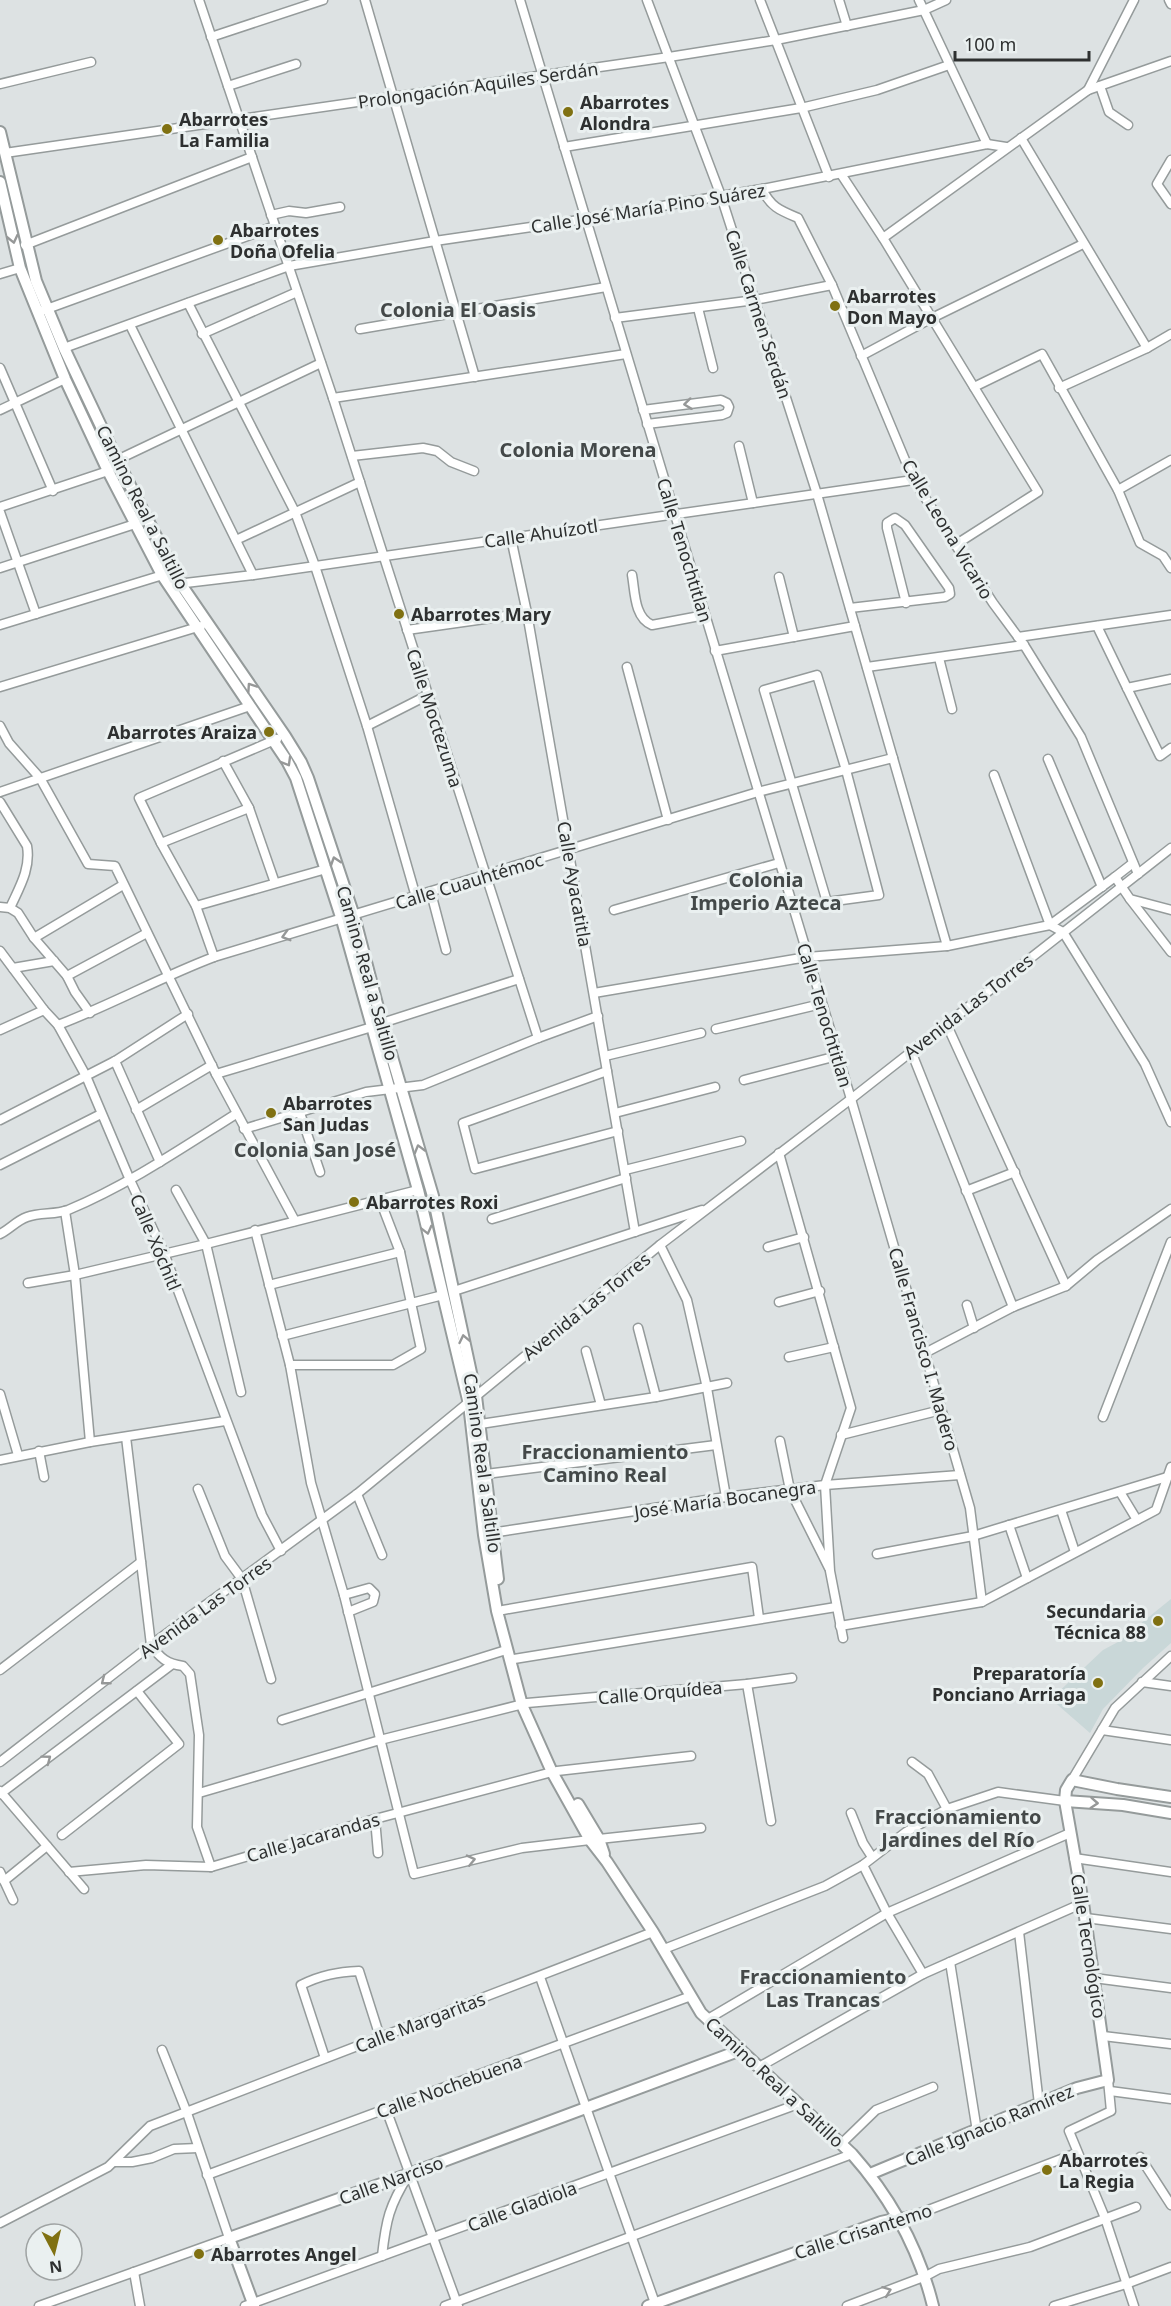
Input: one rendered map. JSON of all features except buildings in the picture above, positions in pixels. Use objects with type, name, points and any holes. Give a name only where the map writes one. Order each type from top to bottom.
[{"type":"street","name":"Calle Moctezuma","points":[[199,0],[352,456],[538,1038]]},
{"type":"street","points":[[211,37],[323,0]]},
{"type":"street","points":[[365,0],[475,377]]},
{"type":"street","name":"Calle Tenochtitlan","points":[[520,0],[851,1099]]},
{"type":"street","name":"Calle Carmen Serdán","points":[[647,0],[721,196],[817,494],[947,946]]},
{"type":"street","points":[[760,0],[829,177]]},
{"type":"street","points":[[839,0],[847,27]]},
{"type":"street","points":[[919,0],[987,144]]},
{"type":"street","name":"Prolongación Aquiles Serdán","points":[[5,153],[776,40],[847,27],[924,9],[946,0]]},
{"type":"street","points":[[1088,90],[1134,0]]},
{"type":"street","points":[[883,237],[1088,90],[1171,61]]},
{"type":"street","points":[[0,84],[91,62]]},
{"type":"street","points":[[228,86],[296,64]]},
{"type":"street","points":[[564,147],[801,108],[877,90],[949,65]]},
{"type":"street","points":[[1100,86],[1109,112],[1128,125]]},
{"type":"street","name":"Camino Real a Saltillo","points":[[0,132],[42,311],[65,379],[135,524],[168,573],[196,628],[274,741],[296,778],[377,1025],[401,1088],[433,1196],[449,1293],[486,1474],[492,1533],[510,1655]]},
{"type":"street","points":[[1021,138],[1147,348]]},
{"type":"street","name":"Calle José María Pino Suárez","points":[[64,348],[289,266],[762,189],[987,144],[1006,147]]},
{"type":"street","points":[[26,245],[252,158]]},
{"type":"street","points":[[1171,160],[1157,184],[1171,204]]},
{"type":"street","points":[[841,174],[883,237],[1038,492],[955,545]]},
{"type":"street","name":"Camino Real a Saltillo","points":[[0,186],[20,268],[64,348],[168,573]]},
{"type":"street","name":"Calle Leona Vicario","points":[[762,189],[769,202],[781,211],[798,218],[832,285],[913,480],[993,603],[1021,641],[1081,737],[1138,874]]},
{"type":"street","points":[[271,215],[289,211],[306,213],[340,207]]},
{"type":"street","points":[[42,311],[275,226]]},
{"type":"street","points":[[861,356],[932,318],[1083,244]]},
{"type":"street","points":[[0,274],[20,268]]},
{"type":"street","points":[[615,318],[755,300],[832,285]]},
{"type":"street","points":[[360,329],[606,287]]},
{"type":"street","points":[[202,334],[297,292]]},
{"type":"street","points":[[188,303],[295,512],[368,726],[416,897]]},
{"type":"street","points":[[698,308],[713,368]]},
{"type":"street","points":[[130,324],[253,575]]},
{"type":"street","points":[[1059,388],[1147,348],[1171,334]]},
{"type":"street","points":[[333,398],[626,354]]},
{"type":"street","points":[[974,387],[1042,354],[1118,490],[1140,543],[1163,556],[1171,568]]},
{"type":"street","points":[[0,507],[108,471],[117,460],[321,363]]},
{"type":"street","points":[[0,368],[53,491]]},
{"type":"street","points":[[0,410],[65,379]]},
{"type":"street","points":[[643,410],[721,400],[728,402],[727,413],[722,415],[647,424]]},
{"type":"street","points":[[739,446],[753,503]]},
{"type":"street","points":[[352,456],[423,448],[437,451],[450,462],[474,471]]},
{"type":"street","points":[[1118,490],[1171,460]]},
{"type":"street","name":"Calle Ahuízotl","points":[[175,585],[913,480]]},
{"type":"street","points":[[236,540],[360,482]]},
{"type":"street","points":[[0,512],[36,614]]},
{"type":"street","points":[[850,608],[906,603],[945,597],[950,594],[950,588],[905,525],[895,518],[887,523],[887,528],[906,603]]},
{"type":"street","points":[[0,568],[135,524]]},
{"type":"street","name":"Calle Ayacatitla","points":[[511,538],[527,613],[636,1232]]},
{"type":"street","points":[[0,625],[168,573]]},
{"type":"street","points":[[632,574],[639,614],[644,622],[652,625],[705,615]]},
{"type":"street","points":[[779,577],[794,637]]},
{"type":"street","name":"Camino Real a Saltillo","points":[[175,585],[208,624],[285,736],[308,778],[354,916],[389,1089],[449,1293]]},
{"type":"street","points":[[407,630],[527,613]]},
{"type":"street","points":[[867,667],[939,658],[1097,626],[1171,615]]},
{"type":"street","points":[[0,687],[208,624]]},
{"type":"street","points":[[715,651],[855,626]]},
{"type":"street","points":[[1097,626],[1160,756],[1171,748]]},
{"type":"street","points":[[939,658],[952,709]]},
{"type":"street","points":[[627,667],[668,820]]},
{"type":"street","points":[[818,675],[879,895],[827,902],[791,784],[764,690],[818,675]]},
{"type":"street","points":[[1127,688],[1171,679]]},
{"type":"street","points":[[368,726],[428,695]]},
{"type":"street","points":[[0,792],[250,706]]},
{"type":"street","points":[[0,726],[9,743],[40,778],[88,864],[115,866],[236,1114],[295,1221]]},
{"type":"street","points":[[214,957],[196,906],[139,798],[285,736]]},
{"type":"street","name":"Calle Cuauhtémoc","points":[[58,1025],[90,1013],[169,974],[214,957],[758,792],[893,758]]},
{"type":"street","points":[[1048,759],[1102,887]]},
{"type":"street","points":[[222,761],[249,808],[275,883]]},
{"type":"street","points":[[994,775],[1050,925],[1063,932],[1145,1065],[1171,1122]]},
{"type":"street","points":[[0,802],[27,846],[28,853],[26,874],[10,908]]},
{"type":"street","points":[[161,843],[249,808]]},
{"type":"street","name":"Avenida Las Torres","points":[[0,1762],[151,1645],[357,1494],[660,1245],[1170,850]]},
{"type":"street","points":[[614,910],[779,863]]},
{"type":"street","points":[[594,993],[807,957],[947,946],[1050,925],[1133,863]]},
{"type":"street","points":[[196,906],[326,869]]},
{"type":"street","points":[[1115,877],[1171,952]]},
{"type":"street","points":[[34,938],[123,885]]},
{"type":"street","points":[[431,892],[446,950]]},
{"type":"street","points":[[1130,899],[1171,910]]},
{"type":"street","points":[[0,907],[10,908],[18,913],[34,938],[67,976],[90,1013]]},
{"type":"street","points":[[67,976],[147,933]]},
{"type":"street","name":"Calle Xóchitl","points":[[0,951],[58,1025],[86,1076],[164,1253],[225,1421],[262,1515],[281,1551]]},
{"type":"street","points":[[12,968],[54,961]]},
{"type":"street","points":[[216,1074],[519,979]]},
{"type":"street","points":[[716,1029],[821,1004]]},
{"type":"street","points":[[0,1030],[44,1010]]},
{"type":"street","points":[[0,1120],[115,1061],[188,1014]]},
{"type":"street","points":[[244,1129],[299,1110],[366,1092],[423,1085],[598,1016]]},
{"type":"street","points":[[946,1023],[1066,1286]]},
{"type":"street","points":[[605,1056],[701,1033]]},
{"type":"street","points":[[911,1051],[1013,1307]]},
{"type":"street","points":[[744,1080],[837,1056]]},
{"type":"street","points":[[115,1061],[160,1162]]},
{"type":"street","points":[[136,1110],[212,1065]]},
{"type":"street","points":[[607,1071],[463,1123],[474,1168],[618,1131]]},
{"type":"street","points":[[615,1113],[715,1087]]},
{"type":"street","name":"Calle Francisco I. Madero","points":[[851,1099],[970,1508],[982,1602]]},
{"type":"street","points":[[299,1110],[321,1172]]},
{"type":"street","points":[[0,1165],[101,1114]]},
{"type":"street","points":[[0,1234],[15,1222],[26,1217],[39,1213],[65,1211],[130,1180],[236,1114]]},
{"type":"street","points":[[492,1219],[626,1174],[741,1141]]},
{"type":"street","points":[[779,1153],[820,1291],[851,1408],[825,1485],[831,1571],[843,1638]]},
{"type":"street","points":[[966,1191],[1015,1172]]},
{"type":"street","points":[[176,1190],[206,1244],[241,1392]]},
{"type":"street","points":[[28,1284],[206,1244],[417,1190]]},
{"type":"street","points":[[290,1365],[393,1365],[422,1349],[400,1252],[380,1200]]},
{"type":"street","points":[[282,1336],[449,1293],[708,1208]]},
{"type":"street","points":[[925,1353],[1013,1307],[1066,1286],[1097,1260],[1171,1209]]},
{"type":"street","points":[[65,1211],[75,1275],[90,1442]]},
{"type":"street","points":[[255,1230],[290,1365],[292,1387],[311,1483],[344,1595],[414,1874],[522,1848],[701,1828]]},
{"type":"street","points":[[768,1247],[804,1237]]},
{"type":"street","points":[[1103,1417],[1171,1242]]},
{"type":"street","points":[[660,1245],[687,1300],[707,1388],[726,1497]]},
{"type":"street","points":[[269,1285],[400,1252]]},
{"type":"street","points":[[779,1302],[820,1291]]},
{"type":"street","points":[[967,1305],[975,1328]]},
{"type":"street","points":[[638,1328],[656,1397]]},
{"type":"street","points":[[789,1357],[834,1347]]},
{"type":"street","points":[[586,1351],[601,1405]]},
{"type":"street","points":[[476,1425],[656,1397],[727,1383]]},
{"type":"street","points":[[0,1394],[18,1455]]},
{"type":"street","points":[[842,1435],[941,1410]]},
{"type":"street","points":[[0,1460],[90,1442],[225,1421]]},
{"type":"street","name":"Camino Real a Saltillo","points":[[476,1425],[484,1535],[497,1611],[524,1704],[555,1771],[607,1862],[664,1949],[701,2013],[852,2154],[870,2175],[899,2218],[926,2276],[933,2306]]},
{"type":"street","points":[[126,1437],[151,1645],[159,1656],[171,1665],[183,1666],[190,1674],[199,1735],[197,1827],[211,1867]]},
{"type":"street","points":[[780,1441],[790,1490],[831,1571]]},
{"type":"street","points":[[486,1474],[716,1444]]},
{"type":"street","points":[[39,1451],[44,1477]]},
{"type":"street","points":[[840,1626],[982,1602],[1156,1510],[1171,1467]]},
{"type":"street","name":"José María Bocanegra","points":[[492,1533],[726,1497],[825,1485],[960,1475]]},
{"type":"street","points":[[877,1554],[973,1536],[1167,1477]]},
{"type":"street","points":[[198,1489],[225,1556],[242,1579],[271,1680]]},
{"type":"street","points":[[1120,1492],[1137,1520]]},
{"type":"street","points":[[357,1494],[382,1555]]},
{"type":"street","points":[[1060,1510],[1075,1552]]},
{"type":"street","points":[[1010,1525],[1027,1578]]},
{"type":"street","points":[[0,1670],[141,1562]]},
{"type":"street","points":[[503,1610],[752,1567],[759,1618]]},
{"type":"street","points":[[344,1595],[369,1588],[375,1594],[373,1602],[348,1612]]},
{"type":"street","points":[[282,1720],[510,1655],[836,1607]]},
{"type":"street","points":[[1065,1801],[1066,1790],[1115,1707],[1171,1656]]},
{"type":"street","name":"Avenida Las Torres","points":[[1,1793],[171,1665]]},
{"type":"street","name":"Calle Orquídea","points":[[199,1793],[380,1740],[524,1704],[792,1678]]},
{"type":"street","points":[[1142,1682],[1171,1686]]},
{"type":"street","points":[[747,1684],[771,1821]]},
{"type":"street","points":[[62,1835],[179,1744],[137,1691]]},
{"type":"street","points":[[1102,1730],[1171,1740]]},
{"type":"street","name":"Calle Jacarandas","points":[[69,1872],[146,1865],[211,1867],[375,1819],[555,1771],[691,1756]]},
{"type":"street","points":[[912,1762],[928,1774],[947,1809]]},
{"type":"street","points":[[1072,1780],[1171,1797]]},
{"type":"street","points":[[1117,1789],[1123,1805]]},
{"type":"street","points":[[664,1949],[825,1886],[863,1864],[906,1832],[947,1809],[998,1792],[1065,1801],[1123,1805],[1171,1813]]},
{"type":"street","points":[[1,1793],[84,1889]]},
{"type":"street","name":"Calle Tecnológico","points":[[1065,1801],[1086,1918],[1109,2085]]},
{"type":"street","points":[[851,1813],[863,1843],[872,1857]]},
{"type":"street","points":[[375,1819],[378,1853]]},
{"type":"street","points":[[708,2019],[887,1913],[1070,1833]]},
{"type":"street","points":[[4,1881],[47,1846]]},
{"type":"street","points":[[1074,1858],[1171,1872]]},
{"type":"street","points":[[863,1864],[887,1913],[923,1974]]},
{"type":"street","points":[[0,1872],[13,1900]]},
{"type":"street","points":[[759,2067],[923,1974],[1083,1903]]},
{"type":"street","points":[[1086,1918],[1171,1929]]},
{"type":"street","name":"Calle Margaritas","points":[[115,2162],[144,2130],[157,2122],[187,2113],[653,1932]]},
{"type":"street","points":[[1019,1932],[1039,2104]]},
{"type":"street","points":[[950,1962],[977,2131]]},
{"type":"street","points":[[325,2058],[301,1985],[318,1977],[339,1972],[359,1971],[380,2037]]},
{"type":"street","points":[[540,1977],[632,2237],[653,2305]]},
{"type":"street","points":[[1095,1978],[1171,1988]]},
{"type":"street","name":"Calle Nochebuena","points":[[207,2175],[691,1996]]},
{"type":"street","points":[[1103,2036],[1171,2044]]},
{"type":"street","points":[[162,2050],[187,2113],[250,2305]]},
{"type":"street","name":"Calle Narciso","points":[[45,2305],[408,2174],[741,2050]]},
{"type":"street","points":[[1109,2085],[1111,2111],[1070,2131],[1105,2218],[1134,2306]]},
{"type":"street","name":"Calle Ignacio Ramírez","points":[[870,2175],[1077,2088],[1109,2085],[1171,2099]]},
{"type":"street","points":[[841,2144],[876,2110],[933,2087]]},
{"type":"street","name":"Calle Gladiola","points":[[250,2305],[798,2104]]},
{"type":"street","points":[[386,2109],[457,2304]]},
{"type":"street","points":[[0,2223],[115,2162],[132,2162],[152,2158],[174,2149],[198,2148]]},
{"type":"street","name":"Calle Crisantemo","points":[[653,2305],[881,2222],[918,2214],[1077,2153]]},
{"type":"street","points":[[445,2306],[457,2304],[852,2154]]},
{"type":"street","points":[[1140,2157],[1170,2200]]},
{"type":"street","points":[[382,2256],[386,2222],[393,2199],[408,2174]]},
{"type":"street","points":[[847,2306],[939,2269],[1030,2247],[1136,2207]]},
{"type":"street","points":[[1054,2306],[1126,2284],[1171,2266]]},
{"type":"street","points":[[134,2272],[140,2306]]},
{"type":"shaded area","name":"Preparatoría Ponciano Arriaga","points":[[1171,1599],[1171,1643],[1103,1709],[1090,1733],[1051,1699],[1103,1650],[1118,1642]]},
{"type":"place","name":"Abarrotes Alondra","points":[[568,112]]},
{"type":"place","name":"Abarrotes La Familia","points":[[167,129]]},
{"type":"place","name":"Abarrotes Doña Ofelia","points":[[218,240]]},
{"type":"place","name":"Abarrotes Don Mayo","points":[[835,306]]},
{"type":"place","name":"Abarrotes Mary","points":[[399,614]]},
{"type":"place","name":"Abarrotes Araiza","points":[[269,732]]},
{"type":"place","name":"Abarrotes San Judas","points":[[271,1113]]},
{"type":"place","name":"Abarrotes Roxi","points":[[354,1202]]},
{"type":"place","name":"Secundaria Técnica 88","points":[[1158,1621]]},
{"type":"place","name":"Preparatoría Ponciano Arriaga","points":[[1098,1683]]},
{"type":"place","name":"Abarrotes La Regia","points":[[1047,2170]]},
{"type":"place","name":"Abarrotes Angel","points":[[199,2254]]},
{"type":"district","name":"Colonia El Oasis","points":[[458,309]]},
{"type":"district","name":"Colonia Morena","points":[[578,449]]},
{"type":"district","name":"Colonia Imperio Azteca","points":[[766,890]]},
{"type":"district","name":"Colonia San José","points":[[315,1149]]},
{"type":"district","name":"Fraccionamiento Camino Real","points":[[605,1462]]},
{"type":"district","name":"Fraccionamiento Jardines del Río","points":[[958,1828]]},
{"type":"district","name":"Fraccionamiento Las Trancas","points":[[823,1988]]}]
